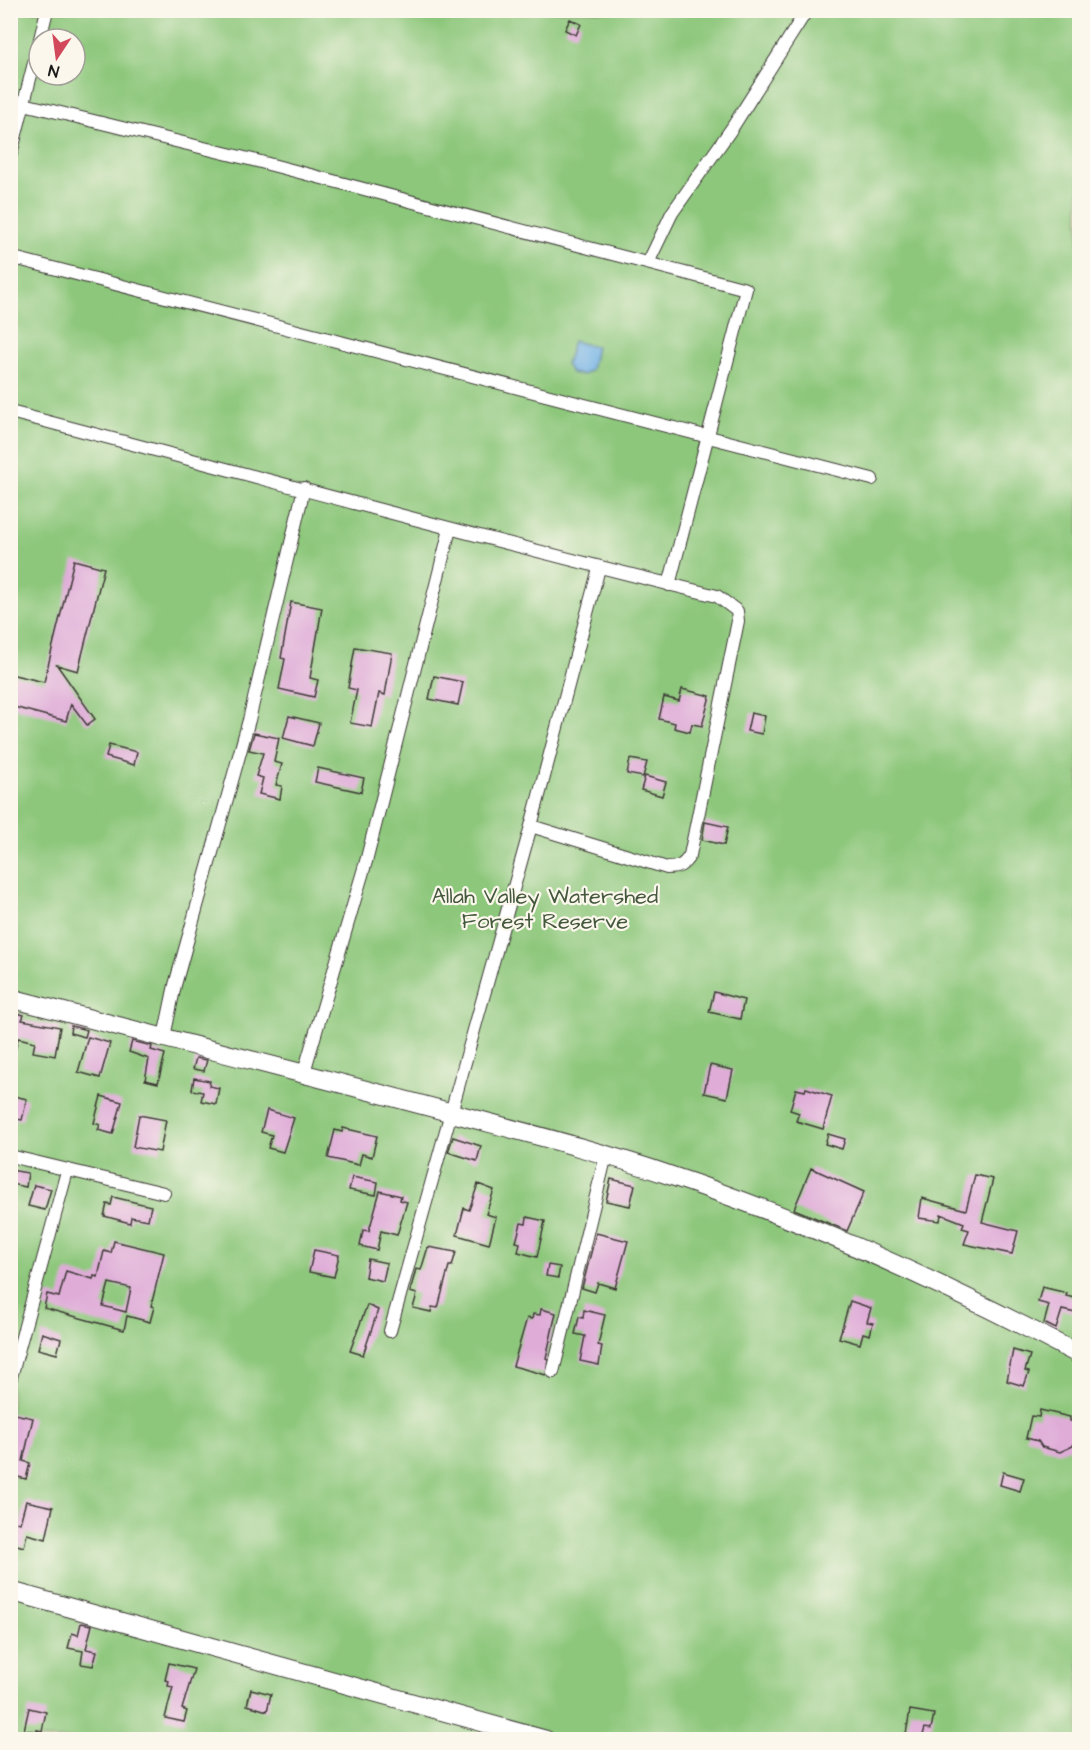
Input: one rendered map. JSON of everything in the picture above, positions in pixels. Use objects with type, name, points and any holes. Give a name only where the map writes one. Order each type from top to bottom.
[{"type":"street","points":[[43,27],[47,10]]},
{"type":"street","points":[[648,262],[672,213],[732,129],[807,10]]},
{"type":"street","points":[[10,158],[28,87]]},
{"type":"street","points":[[24,104],[648,262],[746,289],[669,585]]},
{"type":"street","points":[[10,257],[872,479]]},
{"type":"street","points":[[10,412],[304,488],[599,568],[717,596],[737,611],[738,621],[690,855],[685,863],[677,868],[667,868],[531,826]]},
{"type":"street","points":[[164,1037],[175,985],[249,720],[304,488]]},
{"type":"street","points":[[304,1072],[367,858],[450,529]]},
{"type":"street","points":[[390,1331],[531,826],[599,568]]},
{"type":"street","points":[[10,998],[304,1072],[606,1155],[729,1196],[852,1244],[979,1302],[1080,1355]]},
{"type":"street","points":[[553,1372],[606,1155]]},
{"type":"street","points":[[10,1156],[164,1193]]},
{"type":"street","points":[[10,1381],[67,1171]]},
{"type":"street","points":[[10,1591],[546,1740]]},
{"type":"green space","name":"Allah Valley Watershed Forest Reserve","points":[[11,11],[1079,11],[1079,1739],[11,1739]]},
{"type":"water","points":[[573,341],[596,347],[591,370],[583,375],[571,373],[566,364]]},
{"type":"building","points":[[570,19],[581,24],[576,35],[565,30]]},
{"type":"building","points":[[74,560],[104,568],[78,671],[57,665],[95,719],[87,725],[71,704],[66,721],[10,706],[10,674],[44,682]]},
{"type":"building","points":[[291,602],[322,608],[310,678],[318,680],[314,697],[279,689],[285,659],[281,658]]},
{"type":"building","points":[[355,647],[392,653],[385,695],[379,693],[372,727],[350,723],[357,690],[348,688]]},
{"type":"building","points":[[434,676],[463,682],[458,705],[429,699]]},
{"type":"building","points":[[682,689],[710,696],[702,726],[692,724],[690,732],[674,728],[675,723],[659,719],[664,697],[679,701]]},
{"type":"building","points":[[751,713],[765,716],[762,734],[747,731]]},
{"type":"building","points":[[289,716],[319,723],[313,746],[283,738]]},
{"type":"building","points":[[254,733],[279,738],[274,762],[282,764],[276,785],[282,786],[280,799],[259,794],[263,778],[256,776],[263,753],[249,750]]},
{"type":"building","points":[[109,745],[137,752],[134,765],[106,757]]},
{"type":"building","points":[[630,759],[647,762],[643,777],[627,774]]},
{"type":"building","points":[[318,768],[364,778],[361,792],[315,782]]},
{"type":"building","points":[[645,776],[666,782],[662,796],[641,790]]},
{"type":"building","points":[[705,822],[728,827],[724,845],[702,840]]},
{"type":"building","points":[[714,992],[744,1000],[740,1019],[709,1012]]},
{"type":"building","points":[[10,1011],[24,1015],[22,1020],[60,1027],[55,1056],[33,1052],[35,1042],[18,1038],[15,1051],[10,1051]]},
{"type":"building","points":[[71,1026],[87,1030],[85,1037],[70,1033]]},
{"type":"building","points":[[88,1037],[110,1043],[100,1078],[78,1072]]},
{"type":"building","points":[[132,1041],[152,1046],[151,1050],[165,1054],[158,1083],[145,1080],[149,1059],[129,1052]]},
{"type":"building","points":[[196,1058],[207,1060],[204,1071],[193,1069]]},
{"type":"building","points":[[710,1065],[733,1070],[727,1098],[704,1093]]},
{"type":"building","points":[[194,1078],[210,1081],[209,1086],[219,1088],[216,1104],[201,1101],[203,1092],[192,1090]]},
{"type":"building","points":[[806,1088],[832,1096],[823,1129],[796,1121],[799,1113],[790,1110],[796,1089],[805,1091]]},
{"type":"building","points":[[10,1095],[27,1099],[22,1120],[10,1118]]},
{"type":"building","points":[[101,1096],[122,1102],[113,1134],[98,1130],[100,1125],[94,1123]]},
{"type":"building","points":[[267,1110],[294,1118],[283,1152],[268,1148],[272,1135],[261,1132]]},
{"type":"building","points":[[139,1115],[166,1120],[160,1152],[133,1147]]},
{"type":"building","points":[[343,1128],[377,1136],[372,1157],[362,1154],[359,1165],[328,1158],[335,1130],[342,1132]]},
{"type":"building","points":[[828,1134],[845,1139],[842,1149],[825,1144]]},
{"type":"building","points":[[453,1137],[481,1146],[477,1161],[448,1152]]},
{"type":"building","points":[[811,1168],[864,1192],[847,1231],[794,1209]]},
{"type":"building","points":[[10,1170],[28,1173],[26,1187],[10,1184]]},
{"type":"building","points":[[975,1175],[993,1179],[982,1222],[1018,1231],[1012,1254],[964,1244],[969,1230],[962,1228],[964,1223],[941,1214],[940,1221],[919,1218],[922,1198],[966,1210]]},
{"type":"building","points":[[352,1177],[378,1182],[376,1195],[349,1190]]},
{"type":"building","points":[[611,1179],[635,1185],[630,1206],[606,1201]]},
{"type":"building","points":[[478,1184],[494,1190],[486,1214],[496,1217],[489,1244],[457,1235],[464,1208],[469,1210]]},
{"type":"building","points":[[34,1185],[51,1189],[45,1210],[28,1206]]},
{"type":"building","points":[[380,1191],[401,1196],[400,1200],[407,1202],[397,1235],[381,1231],[377,1250],[360,1246],[363,1230],[369,1231]]},
{"type":"building","points":[[113,1197],[151,1206],[148,1220],[131,1217],[130,1223],[104,1216],[107,1204],[111,1205]]},
{"type":"building","points":[[527,1217],[545,1221],[537,1257],[518,1252],[520,1243],[516,1242],[521,1223],[526,1224]]},
{"type":"building","points":[[596,1233],[628,1241],[615,1288],[598,1283],[595,1292],[582,1288]]},
{"type":"building","points":[[114,1241],[164,1253],[151,1306],[154,1307],[150,1322],[127,1316],[124,1330],[44,1308],[47,1294],[59,1297],[66,1271],[93,1279],[94,1276],[98,1277],[104,1251],[111,1253]],"holes":[[[109,1283],[131,1288],[126,1312],[103,1306]]]},
{"type":"building","points":[[428,1247],[456,1252],[452,1266],[449,1266],[438,1308],[432,1307],[431,1312],[413,1308],[417,1294],[410,1292],[416,1269],[421,1270]]},
{"type":"building","points":[[314,1250],[339,1255],[334,1277],[309,1272]]},
{"type":"building","points":[[368,1259],[387,1263],[383,1281],[365,1277]]},
{"type":"building","points":[[548,1265],[560,1267],[558,1278],[546,1276]]},
{"type":"building","points":[[1042,1287],[1067,1293],[1066,1296],[1079,1299],[1076,1313],[1062,1310],[1056,1329],[1044,1323],[1049,1305],[1038,1302]]},
{"type":"building","points":[[850,1301],[871,1308],[867,1322],[873,1323],[870,1335],[863,1333],[860,1344],[839,1338]]},
{"type":"building","points":[[367,1305],[378,1310],[363,1355],[350,1351]]},
{"type":"building","points":[[541,1309],[556,1313],[546,1358],[548,1359],[546,1375],[513,1366],[527,1318],[532,1319],[533,1314],[540,1315]]},
{"type":"building","points":[[584,1310],[605,1315],[598,1345],[602,1346],[599,1365],[580,1361],[585,1336],[575,1334],[579,1317],[583,1318]]},
{"type":"building","points":[[42,1333],[61,1339],[57,1354],[38,1349]]},
{"type":"building","points":[[1013,1350],[1030,1355],[1025,1371],[1029,1372],[1024,1386],[1007,1381]]},
{"type":"building","points":[[1040,1410],[1070,1417],[1070,1421],[1078,1423],[1073,1446],[1060,1452],[1042,1447],[1038,1441],[1026,1438],[1031,1416],[1039,1417]]},
{"type":"building","points":[[10,1413],[33,1418],[23,1461],[30,1463],[26,1479],[10,1475]]},
{"type":"building","points":[[1003,1472],[1024,1478],[1020,1491],[1000,1485]]},
{"type":"building","points":[[26,1501],[53,1507],[46,1539],[27,1534],[24,1547],[10,1543],[10,1521],[20,1523]]},
{"type":"building","points":[[81,1623],[92,1625],[86,1649],[97,1651],[93,1666],[81,1664],[83,1651],[68,1648],[72,1633],[78,1635]]},
{"type":"building","points":[[169,1663],[194,1669],[182,1709],[187,1711],[184,1722],[165,1718],[173,1687],[168,1686],[169,1681],[165,1680]]},
{"type":"building","points":[[251,1689],[271,1694],[267,1711],[247,1705]]},
{"type":"building","points":[[29,1708],[46,1712],[42,1731],[24,1730]]},
{"type":"building","points":[[910,1710],[934,1714],[931,1729],[925,1728],[922,1738],[906,1734]]}]
